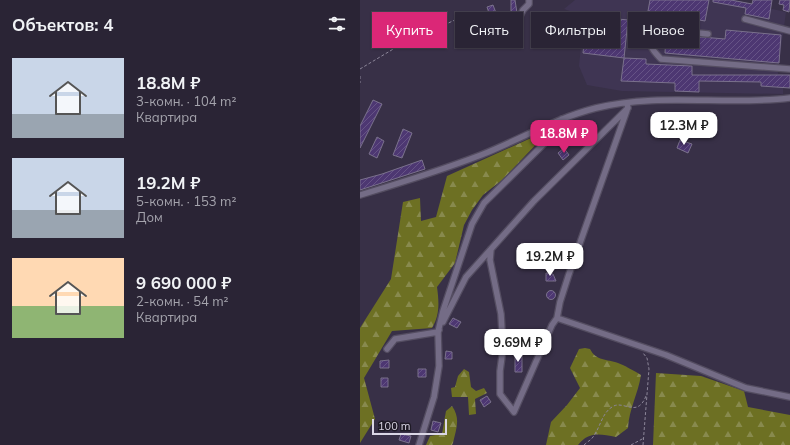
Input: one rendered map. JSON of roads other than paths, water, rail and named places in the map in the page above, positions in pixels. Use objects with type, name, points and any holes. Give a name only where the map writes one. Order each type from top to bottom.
[{"type":"street","points":[[522,12],[529,4],[529,0]]},
{"type":"street","points":[[745,19],[790,31]]},
{"type":"street","points":[[708,34],[649,28],[647,37],[651,49],[661,59],[790,69]]},
{"type":"street","points":[[360,195],[480,155],[562,119],[596,108],[628,105],[659,99],[770,101],[790,98]]},
{"type":"street","points":[[438,332],[466,277],[534,201],[628,105]]},
{"type":"street","points":[[491,249],[490,260],[501,314],[503,342],[500,372],[500,394],[514,412],[552,325],[557,318],[560,302],[569,274],[628,105]]},
{"type":"street","points":[[419,445],[434,397],[439,366],[438,332],[443,311],[472,224],[484,203],[560,128],[562,119]]},
{"type":"street","points":[[557,318],[666,355],[746,388],[790,397]]},
{"type":"street","points":[[387,349],[395,339],[438,332]]}]
